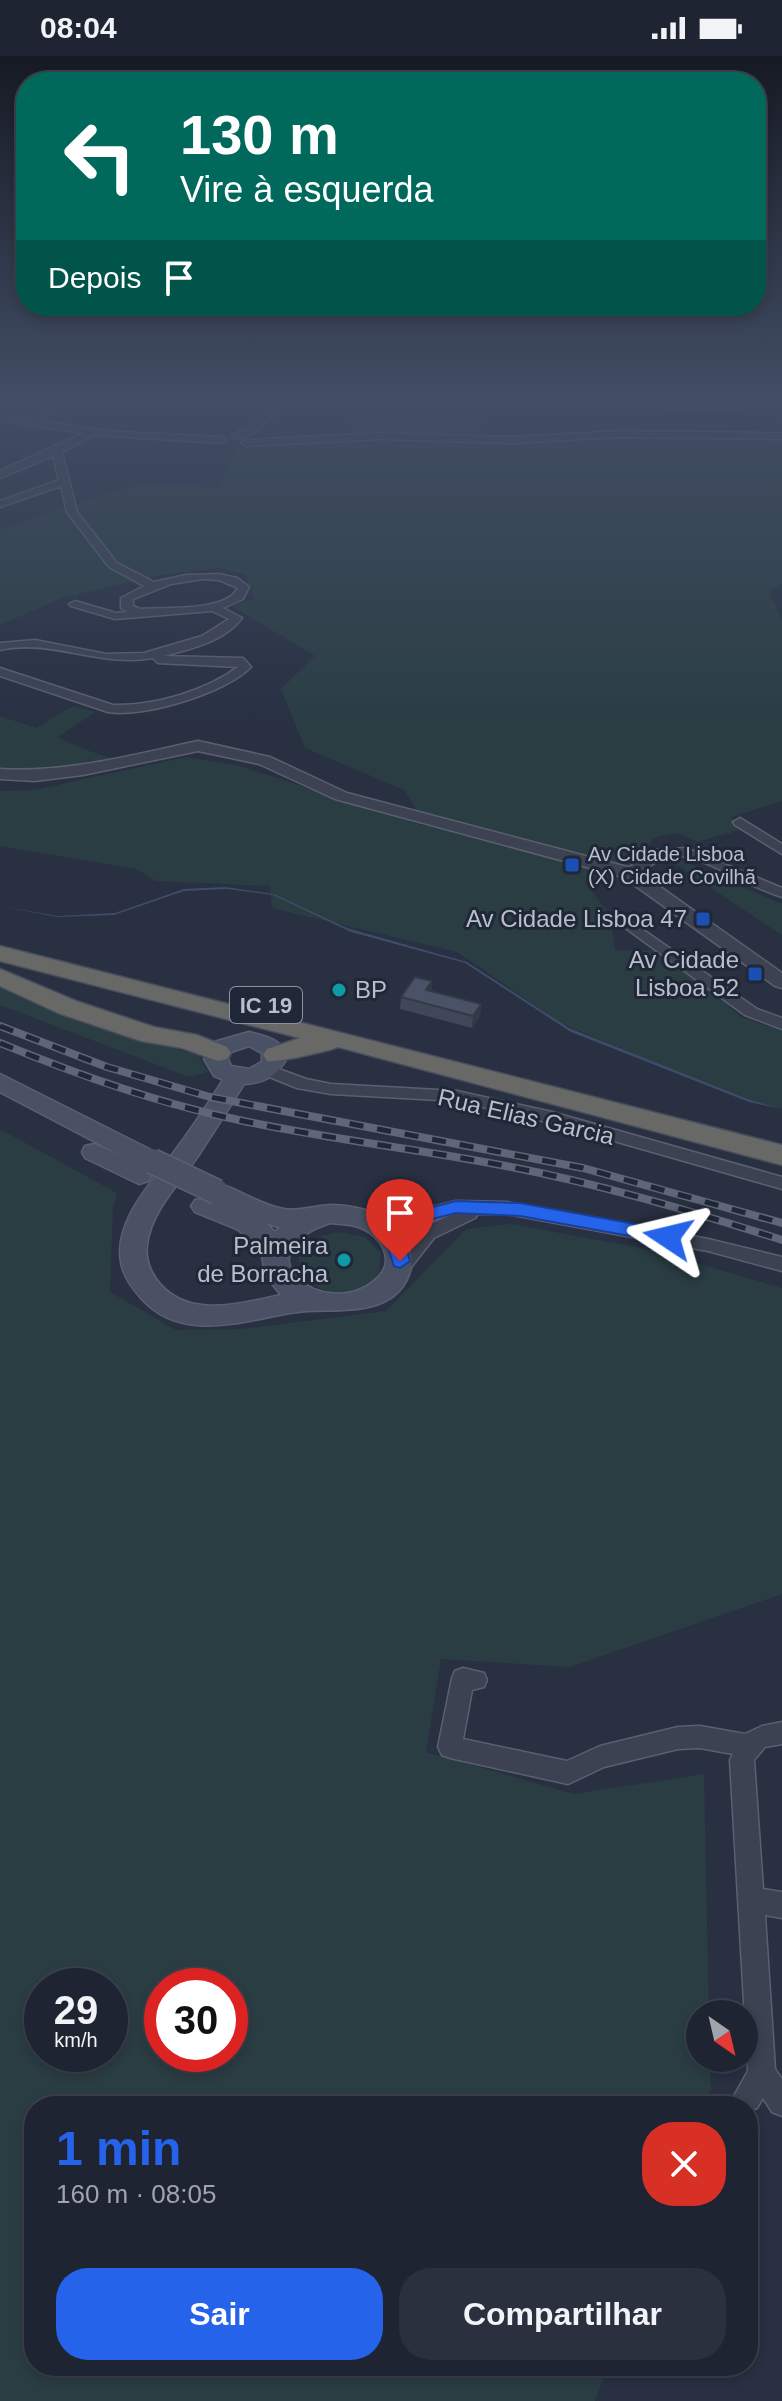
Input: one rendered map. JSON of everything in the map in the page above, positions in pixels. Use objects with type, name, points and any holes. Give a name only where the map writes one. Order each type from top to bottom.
[{"type":"highway","name":"IC 19","points":[[0,940],[774,1133]]},
{"type":"highway","name":"IC 19","points":[[0,953],[782,1155]]},
{"type":"highway","points":[[0,977],[67,1007],[150,1035],[188,1041],[218,1053]]},
{"type":"highway","points":[[272,1063],[303,1045],[345,1041]]},
{"type":"main road","points":[[249,1039],[267,1044],[272,1063],[254,1076],[237,1077],[222,1071],[216,1059],[218,1053],[230,1043],[249,1039]]},
{"type":"main road","points":[[237,1077],[155,1195],[139,1225],[133,1252],[141,1279],[161,1301],[194,1313],[225,1316],[314,1301]]},
{"type":"main road","points":[[0,1082],[145,1168]]},
{"type":"main road","points":[[0,1100],[211,1199],[267,1238],[291,1290],[314,1301],[331,1304],[365,1299],[380,1291],[398,1270],[398,1244],[378,1223],[347,1214],[278,1218],[211,1199]]},
{"type":"main road","points":[[225,1316],[265,1293],[288,1232],[314,1217]]},
{"type":"street","points":[[71,507],[113,565],[153,586]]},
{"type":"street","points":[[218,575],[228,576],[244,587],[239,597],[214,608],[139,612],[125,604],[127,598],[153,586],[218,575]]},
{"type":"street","points":[[75,604],[115,616],[155,611]]},
{"type":"street","points":[[149,658],[210,637],[231,625],[236,618],[214,608]]},
{"type":"street","points":[[0,647],[31,642],[90,655],[239,661],[245,667],[216,683],[129,711],[112,709],[0,672]]},
{"type":"street","points":[[0,774],[35,776],[83,770],[198,746],[264,760],[341,796],[629,873],[782,982]]},
{"type":"street","points":[[740,822],[782,850]]},
{"type":"street","points":[[629,873],[657,853],[686,852],[782,893]]},
{"type":"street","points":[[629,924],[751,1012],[782,1024]]},
{"type":"street","name":"Rua Elias Garcia","points":[[272,1063],[303,1084],[331,1089],[457,1096],[552,1118],[782,1183]]},
{"type":"street","points":[[378,1223],[401,1221],[456,1207],[520,1209],[682,1239],[782,1264]]},
{"type":"street","points":[[398,1270],[417,1244],[440,1225],[495,1208]]},
{"type":"street","points":[[476,1680],[463,1678],[450,1747],[568,1773],[600,1757],[678,1738],[700,1737],[748,1746]]},
{"type":"street","points":[[782,1733],[760,1736],[748,1746],[742,1760],[741,1784],[752,1900],[762,2074],[782,2102]]},
{"type":"street","points":[[752,1900],[782,1905]]},
{"type":"street","points":[[748,2096],[762,2074]]},
{"type":"shaded area","points":[[67,507],[782,507],[782,583],[769,592],[782,619],[782,801],[731,817],[749,829],[731,831],[733,835],[728,833],[698,842],[678,833],[653,838],[635,878],[585,883],[610,914],[615,950],[667,951],[741,1017],[782,1031],[782,1108],[749,1101],[562,1024],[457,952],[272,908],[270,886],[156,881],[136,869],[0,846],[0,791],[34,790],[186,757],[240,766],[428,827],[404,790],[305,748],[281,689],[315,656],[232,606],[254,599],[246,575],[221,568],[160,575],[62,598],[0,625],[0,529]]},
{"type":"shaded area","points":[[73,706],[95,712],[58,737],[120,760],[65,772],[0,771],[0,716],[36,728]]},
{"type":"shaded area","points":[[665,857],[678,859],[782,904],[782,935]]},
{"type":"shaded area","points":[[0,984],[146,1041],[198,1055],[208,1072],[189,1077],[0,1005]]},
{"type":"shaded area","points":[[0,1129],[117,1193],[113,1209],[110,1292],[176,1330],[241,1329],[386,1311],[466,1229],[511,1224],[652,1250],[782,1288],[782,1594],[570,1667],[441,1659],[426,1752],[574,1794],[704,1774],[709,2000],[686,2000],[686,2072],[710,2072],[709,2096],[24,2096],[24,2376],[604,2376],[595,2401],[0,2401]]},
{"type":"shaded area","points":[[339,1232],[365,1237],[381,1253],[379,1273],[360,1288],[340,1293],[321,1289],[307,1279],[300,1266],[301,1252],[313,1240]]},
{"type":"water","points":[[226,887],[274,894],[347,928],[467,962],[569,1028],[750,1100],[782,1109],[749,1102],[571,1032],[465,963],[351,932],[273,895],[227,889],[184,891],[114,915],[57,917],[0,906],[57,916],[115,913],[184,889]]},
{"type":"building","points":[[415,977],[432,981],[426,990],[481,1004],[473,1016],[401,997]]},
{"type":"railway","points":[[0,1026],[107,1067],[210,1097],[583,1168],[782,1223]]},
{"type":"railway","points":[[0,1043],[111,1085],[196,1110],[295,1131],[541,1173],[645,1199],[782,1240]]},
{"type":"place","name":"Av Cidade Lisboa (X) Cidade Covilhã","points":[[572,865]]},
{"type":"place","name":"Av Cidade Lisboa 47","points":[[703,919]]},
{"type":"place","name":"Av Cidade Lisboa 52","points":[[755,974]]},
{"type":"place","name":"BP","points":[[339,990]]},
{"type":"place","name":"Palmeira de Borracha","points":[[344,1260]]},
{"type":"route","points":[[400,1261],[398,1244],[378,1223],[401,1221],[456,1207],[520,1209],[668,1237]]}]
